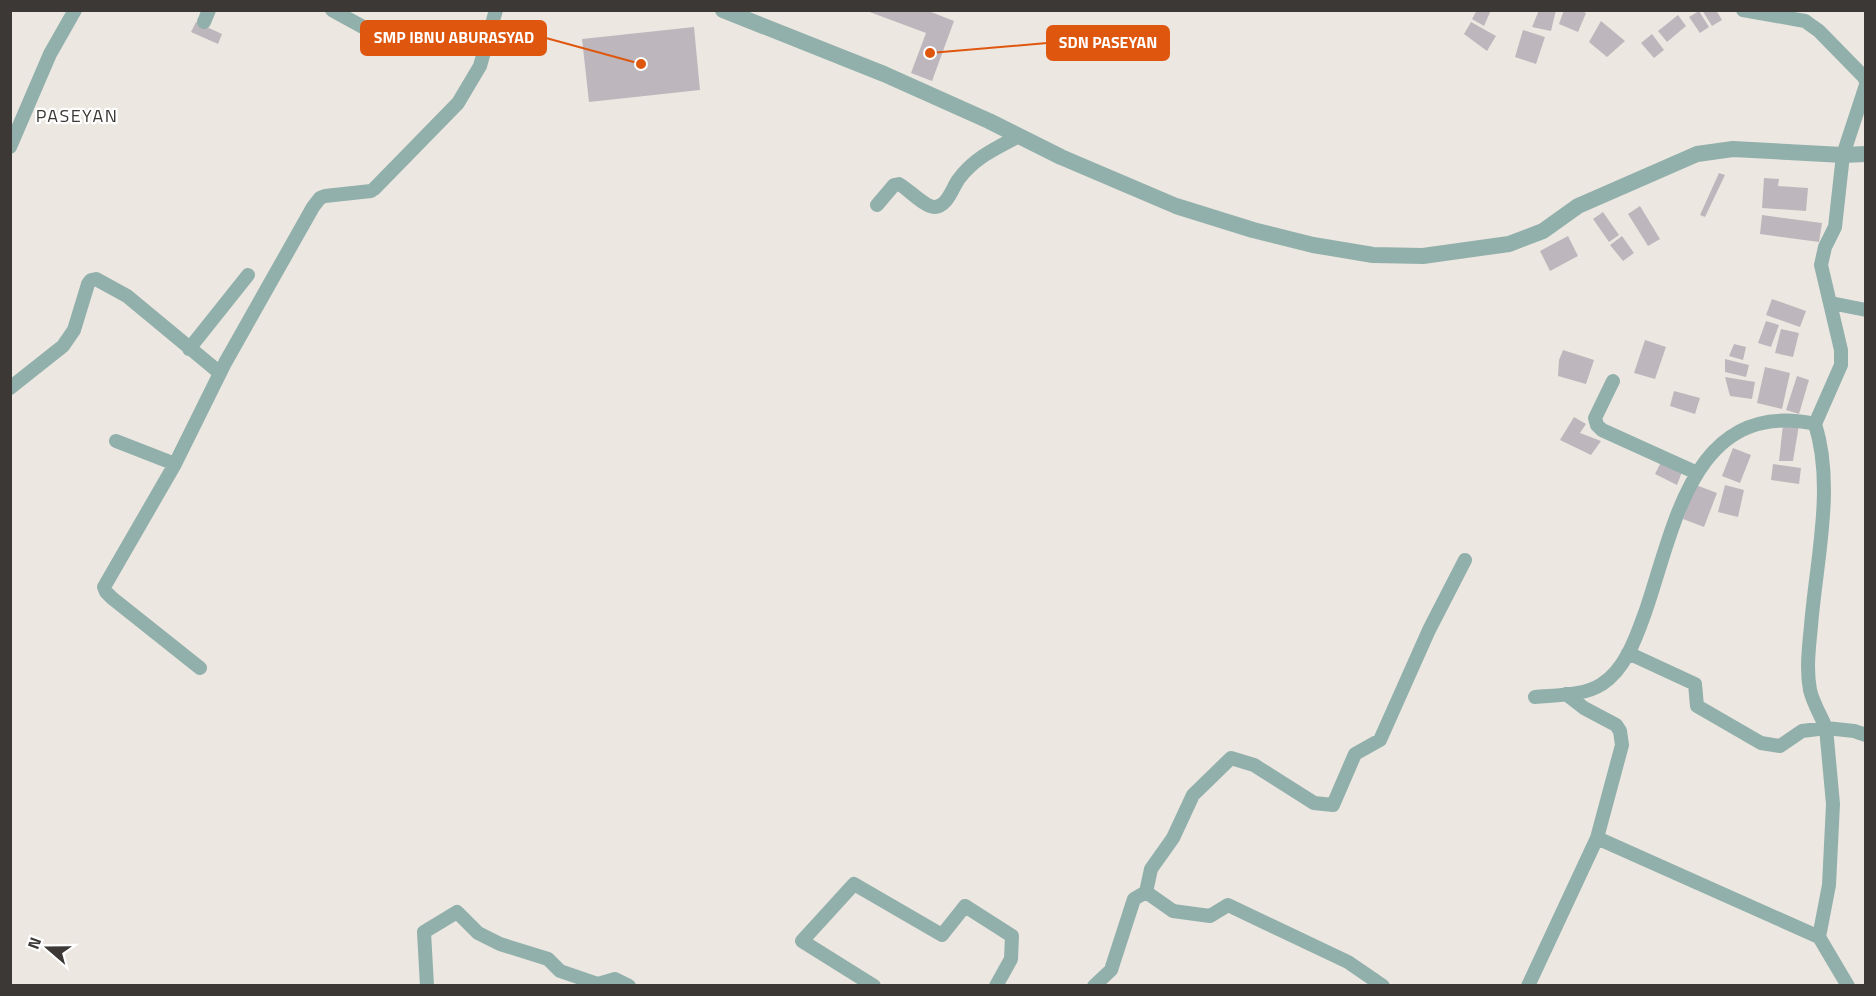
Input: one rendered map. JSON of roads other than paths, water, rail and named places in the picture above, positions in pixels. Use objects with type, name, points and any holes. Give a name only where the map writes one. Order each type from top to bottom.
[{"type":"street","points":[[10,147],[50,54],[75,10]]},
{"type":"street","points":[[332,10],[363,27]]},
{"type":"street","points":[[200,668],[112,598],[105,590],[106,584],[316,202],[326,196],[374,189],[458,103],[480,66],[496,10]]},
{"type":"street","points":[[723,10],[884,74],[1119,183],[1176,206],[1313,245],[1364,253],[1423,256],[1509,244],[1543,231],[1578,206],[1697,154],[1733,149],[1843,155],[1866,154]]},
{"type":"street","points":[[1743,10],[1805,21],[1819,31],[1863,76],[1866,83],[1843,155],[1835,227],[1825,247],[1821,265],[1841,350],[1841,365],[1815,424],[1821,443],[1823,494],[1808,666],[1810,690],[1826,728],[1833,804],[1829,885],[1819,937]]},
{"type":"street","points":[[877,205],[894,185],[899,184],[929,206],[937,207],[944,203],[958,180],[978,159],[1019,136]]},
{"type":"street","points":[[189,349],[248,275]]},
{"type":"street","points":[[10,388],[63,346],[74,330],[91,280],[96,279],[127,296],[220,373]]},
{"type":"street","points":[[1831,303],[1866,310]]},
{"type":"street","points":[[1612,381],[1595,418],[1597,425],[1602,430],[1697,473]]},
{"type":"street","points":[[1535,697],[1566,694],[1602,685],[1613,675],[1637,637],[1678,514],[1697,473],[1715,450],[1732,434],[1745,427],[1784,421],[1815,424]]},
{"type":"street","points":[[116,441],[174,464]]},
{"type":"street","points":[[1094,986],[1111,970],[1134,899],[1146,892],[1151,869],[1173,838],[1193,795],[1231,758],[1254,765],[1314,803],[1333,805],[1355,754],[1380,740],[1429,630],[1465,560]]},
{"type":"street","points":[[1628,653],[1695,684],[1697,706],[1761,743],[1780,746],[1802,731],[1826,728],[1854,731],[1866,735]]},
{"type":"street","points":[[1528,986],[1597,838],[1622,745],[1621,734],[1616,725],[1584,708],[1566,694]]},
{"type":"street","points":[[1597,838],[1819,937],[1848,986]]},
{"type":"street","points":[[874,986],[802,941],[854,884],[942,935],[965,906],[1012,936],[1011,959],[996,986]]},
{"type":"street","points":[[1146,892],[1173,911],[1210,916],[1228,905],[1348,962],[1383,986]]},
{"type":"street","points":[[427,986],[424,932],[457,912],[478,933],[500,944],[548,959],[560,971],[598,984],[615,980],[629,986]]},
{"type":"place","name":"SDN PASEYAN","points":[[930,53]]},
{"type":"place","name":"SMP IBNU ABURASYAD","points":[[641,64]]},
{"type":"district","name":"PASEYAN","points":[[77,116]]}]
